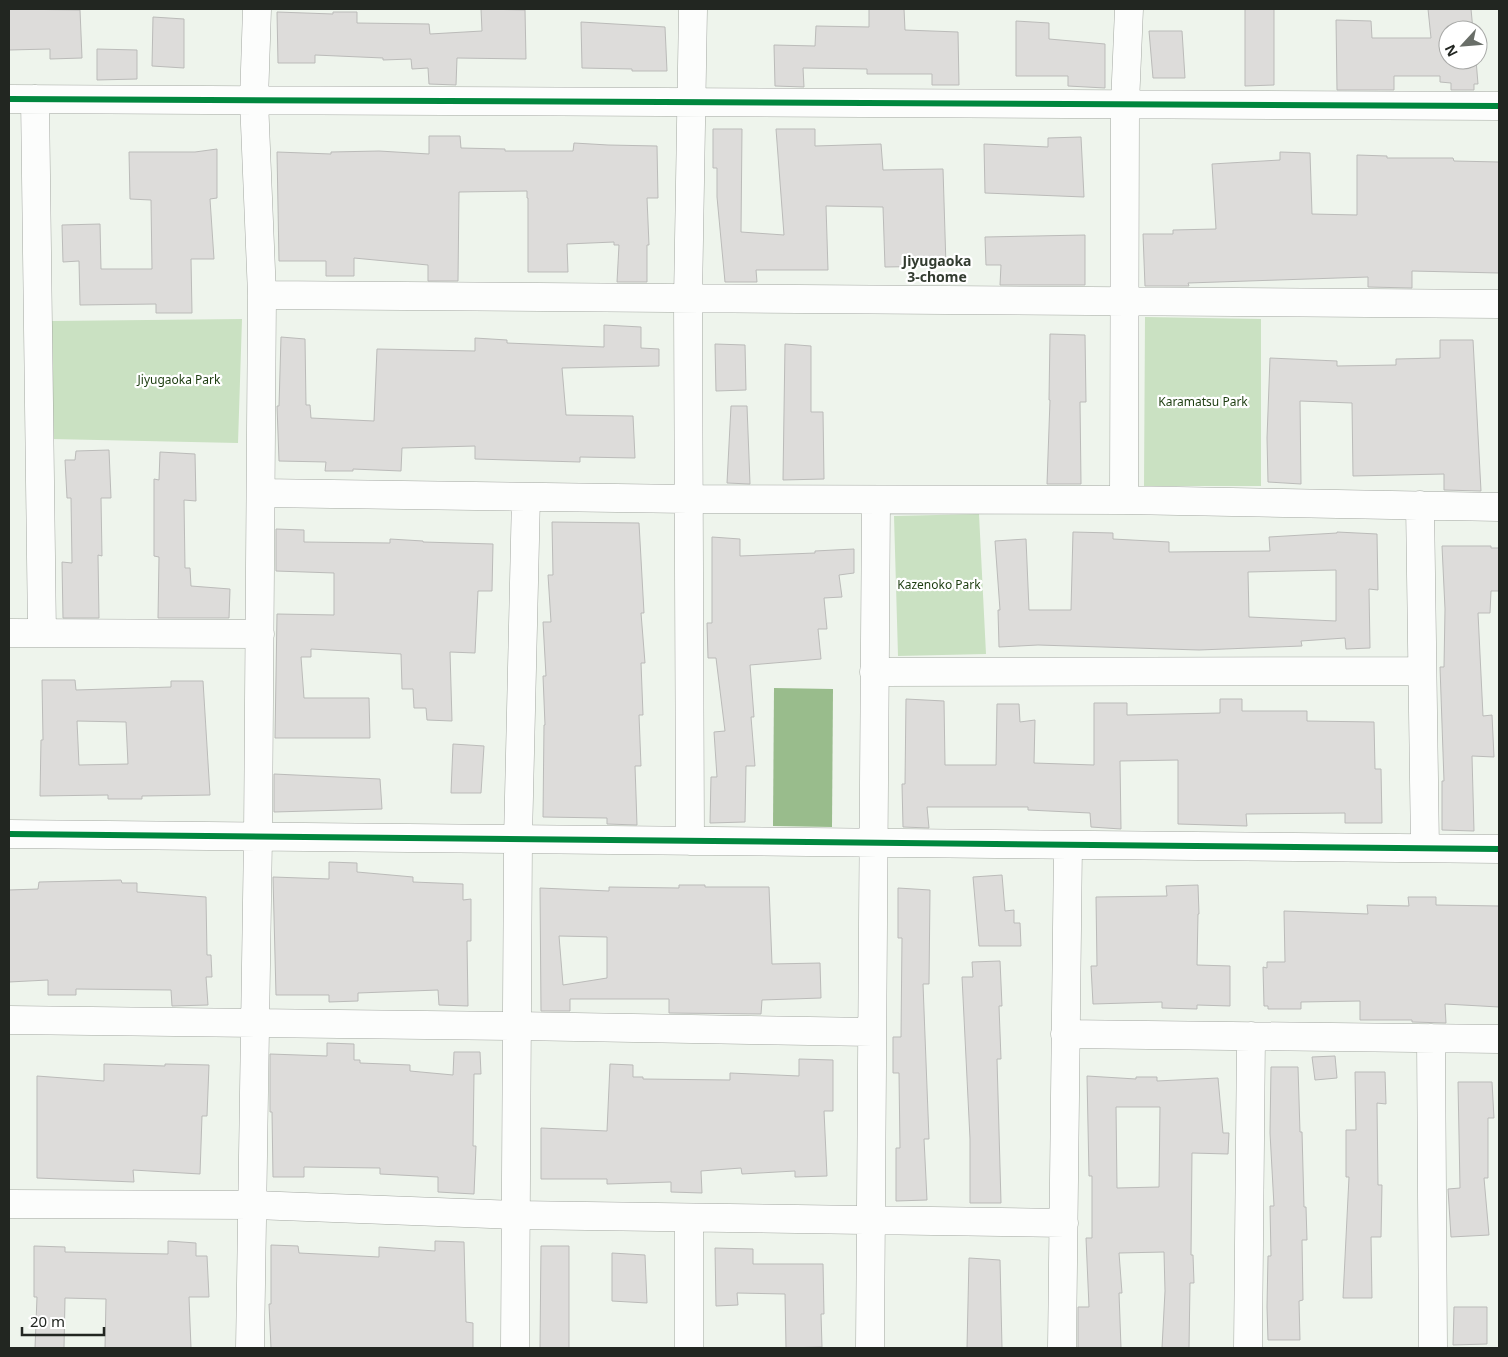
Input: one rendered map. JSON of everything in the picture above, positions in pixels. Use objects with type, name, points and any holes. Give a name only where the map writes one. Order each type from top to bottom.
[{"type":"street","points":[[250,1348],[261,494],[262,295],[254,100],[257,9]]},
{"type":"street","points":[[690,841],[688,298],[693,9]]},
{"type":"street","points":[[1124,500],[1125,104],[1129,9]]},
{"type":"street","points":[[42,633],[22,99],[1499,106]]},
{"type":"street","points":[[262,295],[1499,304]]},
{"type":"street","points":[[261,494],[688,499],[1124,500],[1499,507]]},
{"type":"street","points":[[515,1348],[518,839],[526,497]]},
{"type":"street","points":[[870,1348],[876,500]]},
{"type":"street","points":[[1420,505],[1425,848]]},
{"type":"street","points":[[9,633],[260,634]]},
{"type":"street","points":[[874,672],[1422,671]]},
{"type":"street","points":[[9,834],[1499,849]]},
{"type":"street","points":[[1062,1348],[1068,845]]},
{"type":"street","points":[[9,1020],[872,1032]]},
{"type":"street","points":[[1066,1034],[1499,1039]]},
{"type":"street","points":[[1248,1348],[1251,1036]]},
{"type":"street","points":[[1431,1038],[1433,1348]]},
{"type":"street","points":[[9,1204],[252,1205],[516,1215],[1064,1223]]},
{"type":"street","points":[[689,1348],[690,1218]]},
{"type":"green space","name":"Karamatsu Park","points":[[1145,317],[1261,319],[1261,486],[1144,486]]},
{"type":"green space","name":"Jiyugaoka Park","points":[[242,319],[238,443],[51,439],[52,321]]},
{"type":"green space","name":"Kazenoko Park","points":[[979,514],[986,654],[898,656],[894,516]]},
{"type":"shaded area","points":[[774,688],[833,689],[832,827],[773,826]]},
{"type":"building","points":[[9,9],[80,10],[82,58],[50,59],[50,49],[9,50]]},
{"type":"building","points":[[481,9],[525,10],[526,59],[457,58],[456,85],[429,84],[428,68],[412,69],[411,59],[383,60],[383,58],[315,55],[315,63],[278,63],[277,12],[333,14],[333,12],[357,12],[357,23],[429,24],[430,34],[482,31]]},
{"type":"building","points":[[869,9],[904,9],[905,30],[958,32],[959,85],[932,85],[932,74],[867,74],[867,69],[803,68],[804,87],[775,86],[774,45],[815,46],[816,26],[869,27]]},
{"type":"building","points":[[1245,9],[1274,9],[1274,85],[1245,86]]},
{"type":"building","points":[[1428,9],[1471,9],[1472,20],[1438,20],[1438,70],[1477,70],[1478,84],[1474,84],[1474,90],[1451,90],[1451,83],[1440,82],[1440,76],[1394,76],[1394,90],[1337,90],[1336,20],[1371,21],[1372,38],[1431,38]]},
{"type":"building","points":[[153,17],[184,19],[184,68],[152,66]]},
{"type":"building","points":[[1016,21],[1049,23],[1049,39],[1105,44],[1105,88],[1068,86],[1068,76],[1016,76]]},
{"type":"building","points":[[581,22],[665,27],[667,71],[582,68]]},
{"type":"building","points":[[1149,31],[1182,31],[1185,78],[1153,78]]},
{"type":"building","points":[[97,49],[137,50],[137,79],[97,80]]},
{"type":"building","points":[[713,129],[742,129],[741,232],[784,235],[776,129],[815,129],[815,146],[881,144],[883,170],[943,169],[946,266],[885,267],[883,207],[826,206],[828,270],[756,270],[757,282],[725,282],[717,197],[717,168],[713,168]]},
{"type":"building","points":[[429,136],[460,136],[461,148],[505,149],[505,151],[573,151],[574,143],[657,146],[658,198],[647,198],[649,245],[647,245],[647,282],[617,282],[619,245],[614,245],[614,242],[567,244],[568,272],[528,272],[527,191],[459,192],[458,281],[428,281],[428,265],[354,258],[354,276],[326,276],[326,261],[279,261],[277,152],[331,154],[331,152],[379,151],[429,154]]},
{"type":"building","points":[[1081,137],[1084,197],[985,193],[984,144],[1048,147],[1048,138]]},
{"type":"building","points":[[217,149],[217,198],[210,199],[214,259],[191,259],[192,313],[156,313],[156,304],[80,305],[79,261],[63,262],[62,225],[100,224],[101,269],[152,269],[151,200],[130,199],[129,152],[195,152]]},
{"type":"building","points":[[1280,152],[1310,153],[1312,214],[1357,215],[1357,155],[1387,156],[1387,158],[1453,158],[1454,161],[1499,162],[1499,273],[1412,271],[1412,288],[1368,287],[1368,277],[1188,283],[1189,286],[1145,286],[1143,234],[1173,234],[1173,230],[1216,229],[1212,164],[1280,160]]},
{"type":"building","points":[[1085,235],[1085,285],[1000,285],[1001,265],[986,265],[985,237]]},
{"type":"building","points":[[604,325],[641,327],[641,348],[659,349],[659,366],[562,368],[566,415],[633,416],[635,458],[580,457],[580,462],[475,459],[475,446],[402,448],[401,471],[353,469],[353,471],[325,471],[326,462],[279,461],[277,406],[279,406],[281,337],[305,339],[306,405],[310,405],[311,418],[374,421],[377,349],[475,351],[475,338],[507,340],[507,343],[604,347]]},
{"type":"building","points":[[1050,334],[1085,335],[1086,402],[1080,402],[1081,484],[1047,484]]},
{"type":"building","points":[[1440,340],[1473,340],[1481,491],[1444,490],[1444,474],[1353,476],[1352,403],[1300,401],[1301,484],[1268,482],[1267,438],[1270,358],[1337,361],[1337,366],[1396,365],[1396,359],[1440,358]]},
{"type":"building","points":[[715,344],[745,345],[746,390],[716,391]]},
{"type":"building","points":[[785,344],[811,346],[811,412],[823,412],[824,479],[783,480]]},
{"type":"building","points":[[731,406],[747,406],[750,484],[727,483]]},
{"type":"building","points":[[109,450],[111,498],[101,498],[102,556],[98,555],[99,618],[63,618],[62,562],[72,563],[71,498],[67,498],[65,460],[75,460],[76,451]]},
{"type":"building","points":[[160,452],[195,454],[196,501],[184,500],[185,568],[190,568],[191,586],[230,589],[229,618],[158,618],[159,557],[154,556],[154,479],[159,480]]},
{"type":"building","points":[[552,522],[639,523],[644,613],[641,613],[645,663],[641,663],[643,715],[639,715],[641,766],[635,766],[637,825],[607,824],[607,818],[543,817],[545,725],[543,676],[546,676],[543,622],[551,622],[548,575],[553,575]]},
{"type":"building","points":[[276,529],[304,530],[304,542],[390,543],[390,539],[493,544],[492,591],[478,591],[475,653],[450,652],[452,721],[427,720],[426,708],[414,708],[413,689],[402,689],[401,654],[311,649],[311,657],[301,657],[304,698],[369,698],[370,738],[275,738],[277,614],[334,615],[334,573],[276,571]]},
{"type":"building","points":[[1073,532],[1113,533],[1113,539],[1169,542],[1169,552],[1270,551],[1269,537],[1337,532],[1377,534],[1378,590],[1369,589],[1370,648],[1346,649],[1345,638],[1301,641],[1302,646],[1199,650],[1038,645],[999,647],[998,610],[1000,610],[995,541],[1026,539],[1029,610],[1071,610]],"holes":[[[1336,570],[1336,621],[1249,617],[1248,572]]]},
{"type":"building","points":[[712,537],[740,539],[740,556],[815,553],[815,551],[854,549],[854,573],[839,575],[842,597],[824,598],[827,629],[818,629],[821,659],[750,665],[754,717],[751,717],[755,766],[746,766],[745,822],[710,823],[711,777],[717,777],[714,732],[725,731],[716,658],[708,658],[707,623],[712,623]]},
{"type":"building","points":[[1442,546],[1491,546],[1491,548],[1499,548],[1499,591],[1491,591],[1490,613],[1478,613],[1483,716],[1492,715],[1494,757],[1472,756],[1474,831],[1442,830],[1442,781],[1444,781],[1440,667],[1444,667],[1445,609]]},
{"type":"building","points":[[42,680],[75,680],[76,690],[171,687],[171,681],[203,681],[210,795],[142,796],[142,799],[108,799],[108,795],[40,796],[41,740],[43,740]],"holes":[[[77,721],[126,722],[128,764],[79,765]]]},
{"type":"building","points":[[906,699],[944,701],[945,765],[996,765],[997,704],[1019,704],[1020,722],[1035,720],[1034,763],[1094,765],[1094,703],[1127,703],[1127,715],[1220,713],[1220,699],[1242,699],[1242,711],[1307,711],[1307,721],[1374,722],[1375,769],[1381,769],[1382,823],[1345,823],[1345,813],[1246,814],[1247,826],[1178,824],[1178,760],[1120,761],[1121,829],[1091,827],[1090,813],[1028,810],[1028,807],[927,807],[929,828],[903,827],[902,784],[905,784]]},
{"type":"building","points":[[453,744],[484,746],[481,793],[451,793]]},
{"type":"building","points":[[274,774],[380,779],[382,809],[274,812]]},
{"type":"building","points":[[329,862],[357,863],[357,872],[413,877],[413,882],[463,884],[463,900],[471,899],[471,941],[467,941],[468,1006],[439,1005],[438,990],[358,993],[358,1001],[329,1002],[329,995],[276,995],[273,877],[329,879]]},
{"type":"building","points":[[1002,875],[1005,911],[1014,910],[1014,923],[1020,923],[1021,946],[979,946],[973,877]]},
{"type":"building","points":[[121,880],[122,883],[137,883],[137,892],[206,897],[207,955],[211,955],[212,977],[206,977],[208,1005],[172,1006],[171,990],[76,989],[76,995],[48,995],[48,980],[9,982],[9,890],[38,889],[39,882]]},
{"type":"building","points":[[679,885],[769,887],[772,964],[820,963],[821,998],[762,1000],[761,1014],[669,1013],[669,999],[570,999],[570,1011],[541,1011],[540,888],[609,891],[609,887],[679,888]],"holes":[[[559,936],[607,937],[607,978],[563,985]]]},
{"type":"building","points":[[1198,885],[1197,965],[1230,966],[1230,1006],[1197,1005],[1197,1009],[1162,1008],[1162,1002],[1093,1004],[1091,966],[1097,966],[1096,897],[1167,896],[1166,886]]},
{"type":"building","points":[[898,888],[930,890],[929,984],[923,984],[929,1139],[924,1139],[927,1200],[896,1201],[896,1148],[900,1148],[899,1073],[893,1073],[893,1037],[901,1037],[902,938],[898,938]]},
{"type":"building","points":[[1408,897],[1436,897],[1436,905],[1499,906],[1499,1007],[1445,1004],[1446,1023],[1412,1022],[1412,1020],[1360,1020],[1360,1001],[1301,1002],[1301,1009],[1268,1009],[1268,1006],[1264,1006],[1263,967],[1267,968],[1267,962],[1285,962],[1284,911],[1368,914],[1367,905],[1409,906]]},
{"type":"building","points":[[1000,961],[1002,1006],[999,1006],[1001,1059],[997,1059],[1001,1203],[970,1203],[970,1139],[962,977],[973,977],[972,962]]},
{"type":"building","points":[[327,1043],[354,1044],[354,1060],[360,1060],[360,1063],[410,1065],[410,1071],[453,1075],[454,1052],[480,1052],[481,1074],[474,1074],[473,1146],[476,1146],[474,1194],[438,1192],[438,1177],[380,1174],[380,1168],[304,1167],[304,1177],[273,1177],[270,1054],[327,1056]]},
{"type":"building","points":[[1335,1056],[1337,1078],[1315,1080],[1312,1057]]},
{"type":"building","points":[[799,1059],[833,1060],[833,1111],[824,1111],[827,1176],[795,1177],[795,1171],[742,1174],[741,1168],[701,1171],[702,1193],[671,1192],[671,1182],[607,1184],[607,1179],[541,1179],[541,1128],[607,1131],[610,1064],[633,1065],[633,1077],[643,1077],[643,1079],[730,1080],[730,1073],[799,1076]]},
{"type":"building","points":[[104,1064],[209,1065],[207,1116],[202,1116],[200,1174],[133,1170],[134,1182],[37,1178],[37,1076],[104,1081]]},
{"type":"building","points":[[1271,1067],[1298,1067],[1307,1240],[1302,1240],[1303,1300],[1299,1301],[1300,1340],[1268,1340],[1268,1256],[1271,1256],[1270,1206],[1274,1206],[1270,1133]]},
{"type":"building","points":[[1355,1072],[1385,1072],[1386,1104],[1377,1103],[1378,1185],[1382,1185],[1381,1237],[1371,1237],[1372,1298],[1343,1298],[1349,1177],[1346,1177],[1346,1130],[1356,1130]]},
{"type":"building","points":[[1087,1076],[1136,1079],[1136,1077],[1157,1077],[1157,1081],[1218,1078],[1223,1133],[1229,1133],[1228,1154],[1192,1153],[1191,1255],[1193,1255],[1194,1283],[1190,1283],[1189,1348],[1162,1348],[1165,1291],[1164,1252],[1119,1253],[1122,1293],[1119,1293],[1121,1348],[1078,1348],[1078,1307],[1089,1307],[1086,1238],[1092,1238],[1092,1176],[1089,1176]],"holes":[[[1116,1107],[1160,1107],[1159,1187],[1117,1188]]]},
{"type":"building","points":[[1458,1082],[1492,1082],[1494,1118],[1488,1118],[1488,1178],[1484,1178],[1489,1235],[1451,1237],[1448,1189],[1460,1188]]},
{"type":"building","points":[[168,1241],[196,1243],[196,1256],[207,1256],[209,1297],[189,1297],[191,1348],[105,1348],[106,1299],[65,1298],[64,1348],[35,1348],[37,1297],[34,1297],[34,1246],[65,1247],[65,1252],[168,1254]]},
{"type":"building","points":[[435,1241],[464,1242],[466,1322],[473,1323],[473,1348],[271,1348],[269,1304],[271,1304],[271,1245],[298,1246],[299,1253],[379,1257],[379,1247],[435,1251]]},
{"type":"building","points":[[541,1246],[569,1246],[569,1348],[540,1348]]},
{"type":"building","points":[[715,1248],[753,1249],[753,1264],[823,1264],[824,1314],[821,1314],[822,1347],[786,1348],[785,1294],[737,1293],[738,1305],[716,1306]]},
{"type":"building","points":[[612,1253],[645,1255],[647,1303],[612,1301]]},
{"type":"building","points":[[969,1258],[1000,1260],[1002,1348],[967,1348]]},
{"type":"building","points":[[1454,1307],[1487,1307],[1487,1344],[1453,1345]]},
{"type":"cycle path","points":[[9,99],[1499,106]]},
{"type":"cycle path","points":[[9,834],[1499,849]]},
{"type":"district","name":"Jiyugaoka 3-chome","points":[[937,270]]}]
